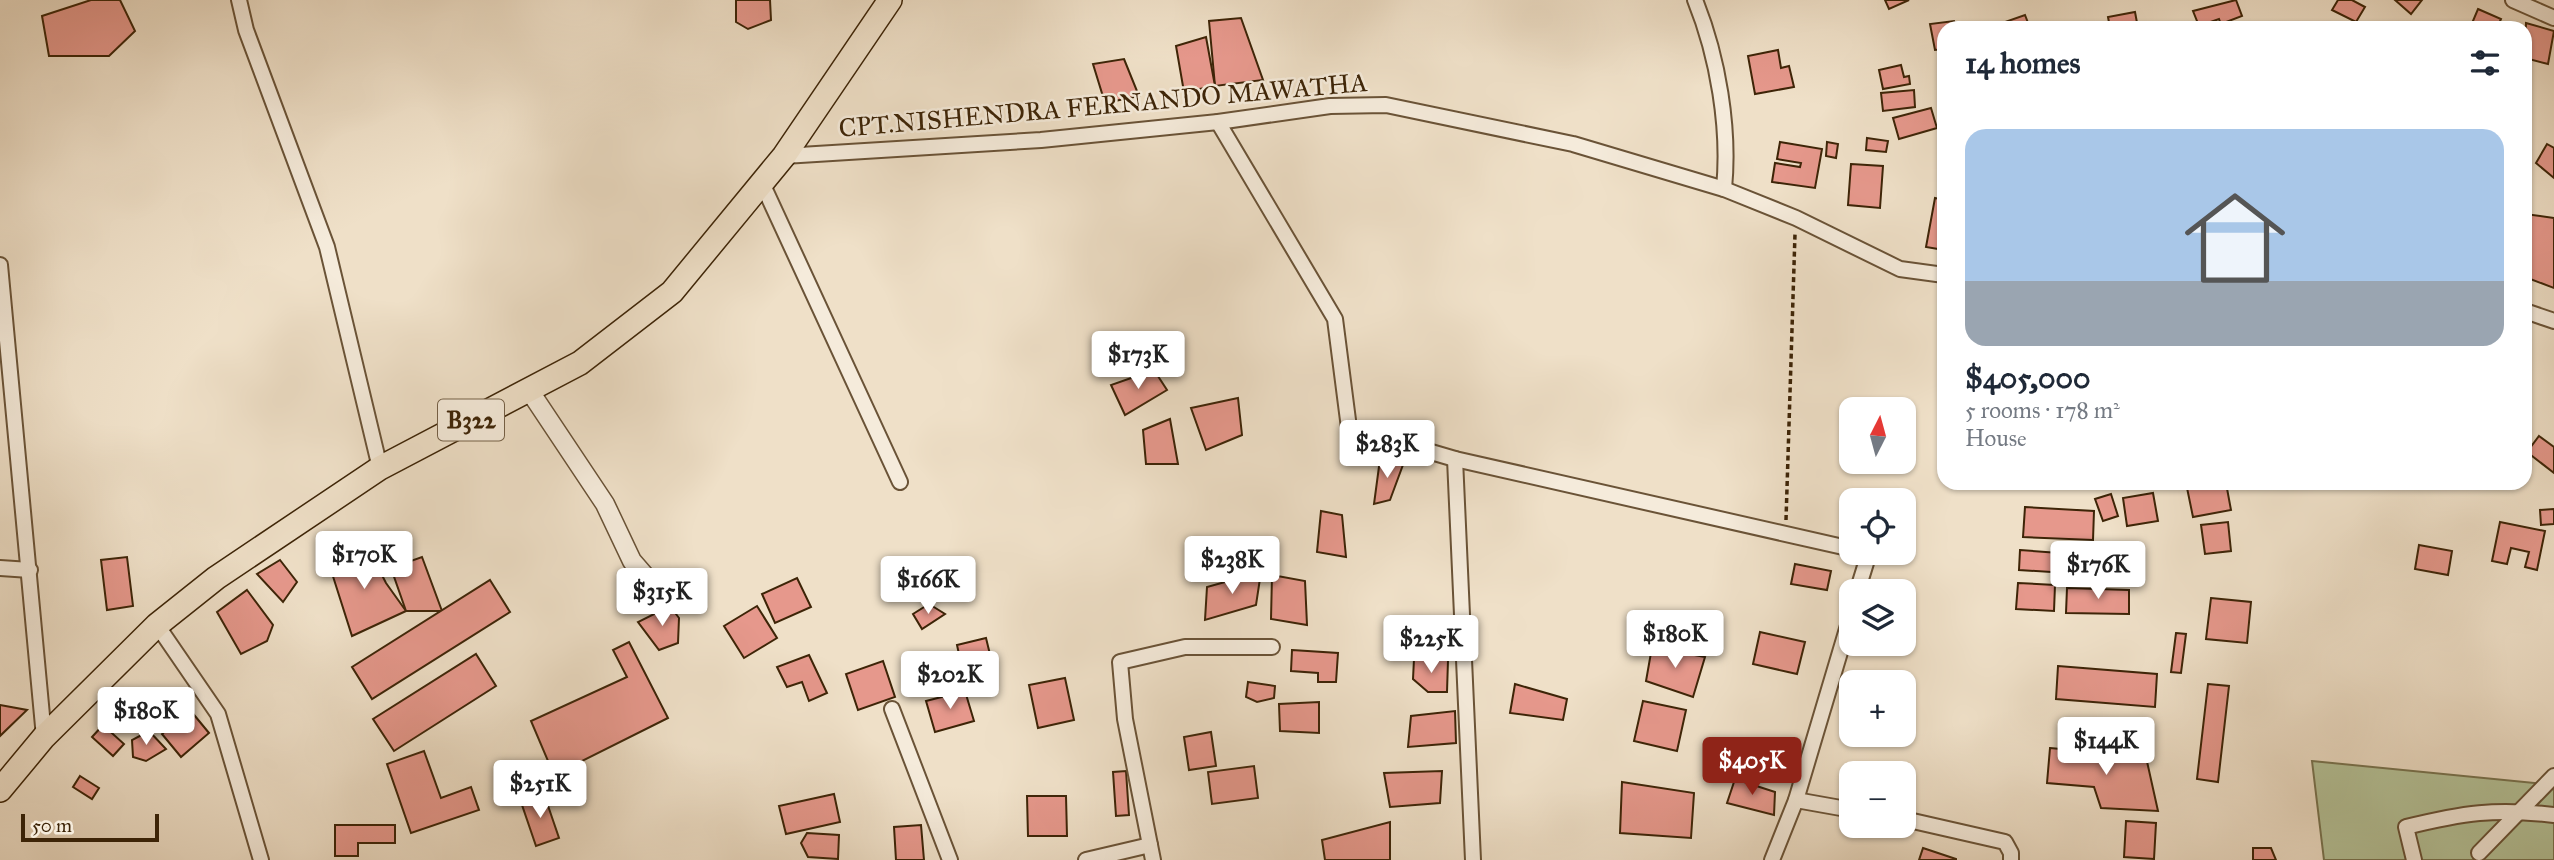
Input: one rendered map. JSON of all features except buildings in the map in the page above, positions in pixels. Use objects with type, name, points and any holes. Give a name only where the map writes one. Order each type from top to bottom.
[{"type":"main road","name":"B322","points":[[0,790],[44,737],[157,625],[216,579],[380,468],[580,363],[672,292],[784,156],[890,0]]},
{"type":"street","points":[[239,0],[246,30],[327,247],[380,468]]},
{"type":"street","points":[[1695,0],[1706,27],[1728,147],[1724,189]]},
{"type":"street","points":[[2513,0],[2554,18]]},
{"type":"street","name":"CPT.NISHENDRA FERNANDO MAWATHA","points":[[784,156],[1041,141],[1218,122],[1329,106],[1386,105],[1573,144],[1724,189],[1796,218],[1900,269],[1937,274]]},
{"type":"street","points":[[1218,122],[1335,319],[1349,428],[1455,459],[1839,545]]},
{"type":"street","points":[[762,183],[900,482]]},
{"type":"street","points":[[0,265],[44,737]]},
{"type":"street","points":[[2532,313],[2554,321]]},
{"type":"street","points":[[529,390],[605,504],[632,561],[658,591]]},
{"type":"street","points":[[1455,459],[1473,860]]},
{"type":"street","points":[[0,568],[30,570]]},
{"type":"street","points":[[157,625],[218,714],[261,860]]},
{"type":"street","points":[[1086,860],[1151,853],[1125,719],[1120,662],[1185,647],[1272,647]]},
{"type":"street","points":[[1772,860],[1797,800],[1839,656]]},
{"type":"street","points":[[892,709],[950,860]]},
{"type":"street","points":[[2479,853],[2554,776]]},
{"type":"street","points":[[1797,800],[1839,808]]},
{"type":"street","points":[[2414,860],[2406,827],[2468,812],[2518,811],[2554,815]]},
{"type":"street","points":[[1916,822],[2005,842],[2011,853],[2011,860]]},
{"type":"path","points":[[1786,533],[1796,218]]},
{"type":"green space","points":[[2312,761],[2554,785],[2554,860],[2324,860]]}]
